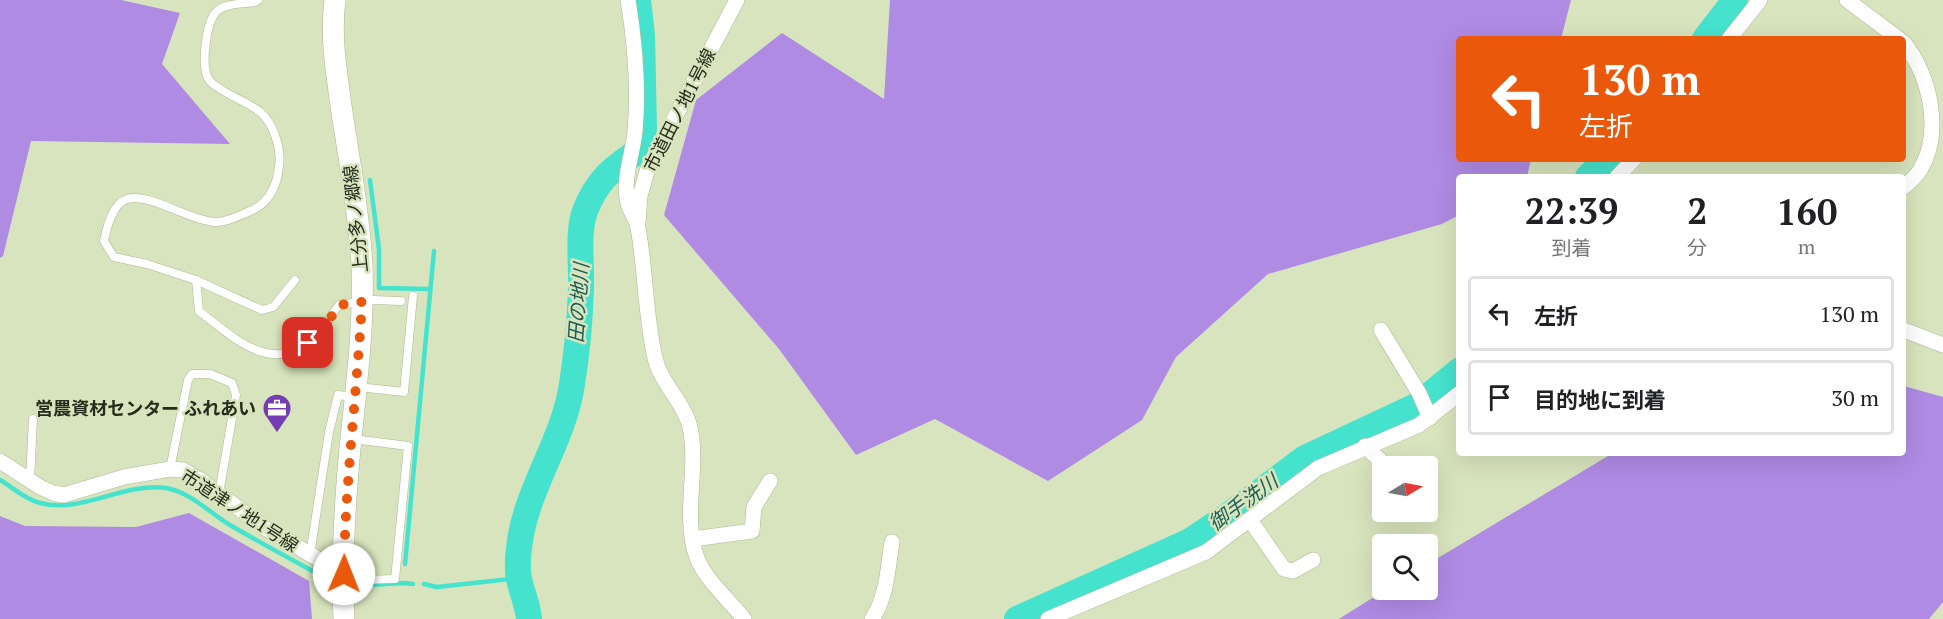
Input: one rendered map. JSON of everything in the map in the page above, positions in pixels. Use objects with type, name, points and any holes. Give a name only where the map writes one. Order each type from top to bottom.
[{"type":"main road","name":"上分多ノ郷線","points":[[335,0],[334,60],[360,240],[362,302],[344,522],[344,619]]},
{"type":"street","points":[[628,0],[635,48],[635,122],[628,168],[628,202],[638,226],[646,313],[656,361],[683,409],[690,428],[693,539],[698,559],[703,569],[744,619]]},
{"type":"street","name":"市道田ノ地1号線","points":[[638,226],[640,196],[648,168],[737,0]]},
{"type":"street","points":[[1731,36],[1760,0]]},
{"type":"street","points":[[1847,0],[1895,36]]},
{"type":"street","points":[[1906,46],[1917,61],[1936,102],[1933,128],[1924,163],[1919,173],[1906,185]]},
{"type":"street","points":[[1620,174],[1631,162]]},
{"type":"street","points":[[1381,330],[1429,413]]},
{"type":"street","points":[[1906,331],[1943,345]]},
{"type":"street","points":[[1048,619],[1206,552],[1318,468],[1365,446],[1419,425],[1429,413],[1456,396]]},
{"type":"street","points":[[1365,446],[1376,456]]},
{"type":"street","name":"市道津ノ地1号線","points":[[0,461],[53,493],[64,495],[124,477],[176,468],[190,474],[250,518],[344,574]]},
{"type":"street","points":[[693,539],[752,531],[754,507],[770,481]]},
{"type":"street","points":[[1250,520],[1284,568],[1293,571],[1314,560]]},
{"type":"street","points":[[872,619],[880,607],[884,593],[892,542]]},
{"type":"lane","points":[[258,0],[225,7],[216,12],[210,24],[206,43],[206,61],[208,78],[217,87],[261,111],[271,124],[278,143],[280,163],[277,181],[270,197],[253,210],[228,220],[215,222],[191,217],[141,198],[129,198],[114,209],[104,241],[114,257],[147,264],[196,280],[262,310],[273,307],[295,280]]},
{"type":"lane","points":[[196,280],[199,310],[224,330],[257,351],[271,355],[297,350],[324,328],[339,305],[401,301]]},
{"type":"lane","points":[[310,555],[329,432],[338,395],[356,392],[404,392],[413,296]]},
{"type":"lane","points":[[170,469],[188,380],[192,374],[210,374],[232,383],[236,396],[219,494]]},
{"type":"lane","points":[[30,480],[33,419]]},
{"type":"lane","points":[[344,574],[359,580],[395,579],[408,446],[351,438]]},
{"type":"shaded area","points":[[0,0],[121,0],[180,13],[162,64],[230,144],[31,141],[3,256],[0,258]]},
{"type":"shaded area","points":[[890,0],[1571,0],[1562,36],[1456,36],[1456,162],[1530,162],[1528,174],[1456,174],[1456,217],[1442,224],[1268,274],[1176,357],[1142,420],[1048,481],[935,419],[856,455],[779,349],[664,215],[696,100],[782,33],[884,99]]},
{"type":"shaded area","points":[[1906,387],[1943,397],[1943,602],[1929,619],[1339,619],[1372,598],[1372,600],[1438,600],[1438,558],[1608,456],[1906,456]]},
{"type":"shaded area","points":[[189,513],[309,581],[312,619],[0,619],[0,516],[25,526],[136,527]]},
{"type":"waterway","name":"田の地川","points":[[529,619],[518,575],[519,548],[529,506],[568,405],[577,348],[581,279],[580,239],[585,211],[600,183],[638,151],[644,129],[642,35],[638,0]]},
{"type":"waterway","name":"御手洗川","points":[[1707,36],[1735,0]]},
{"type":"waterway","name":"御手洗川","points":[[1591,174],[1604,162]]},
{"type":"waterway","points":[[370,180],[379,249],[379,288],[429,289]]},
{"type":"waterway","points":[[405,564],[434,251]]},
{"type":"waterway","name":"御手洗川","points":[[1017,619],[1190,541],[1305,458],[1416,406],[1456,373]]},
{"type":"waterway","points":[[0,480],[30,499],[55,505],[87,502],[134,489],[150,487],[175,490],[192,498],[230,525],[318,574]]},
{"type":"waterway","points":[[424,584],[437,587],[519,578]]},
{"type":"waterway","points":[[350,586],[413,584]]},
{"type":"place","name":"営農資材センター ふれあい","points":[[277,434]]},
{"type":"route","points":[[308,343],[324,328],[339,305],[362,302],[357,386],[344,522],[344,574]]}]
